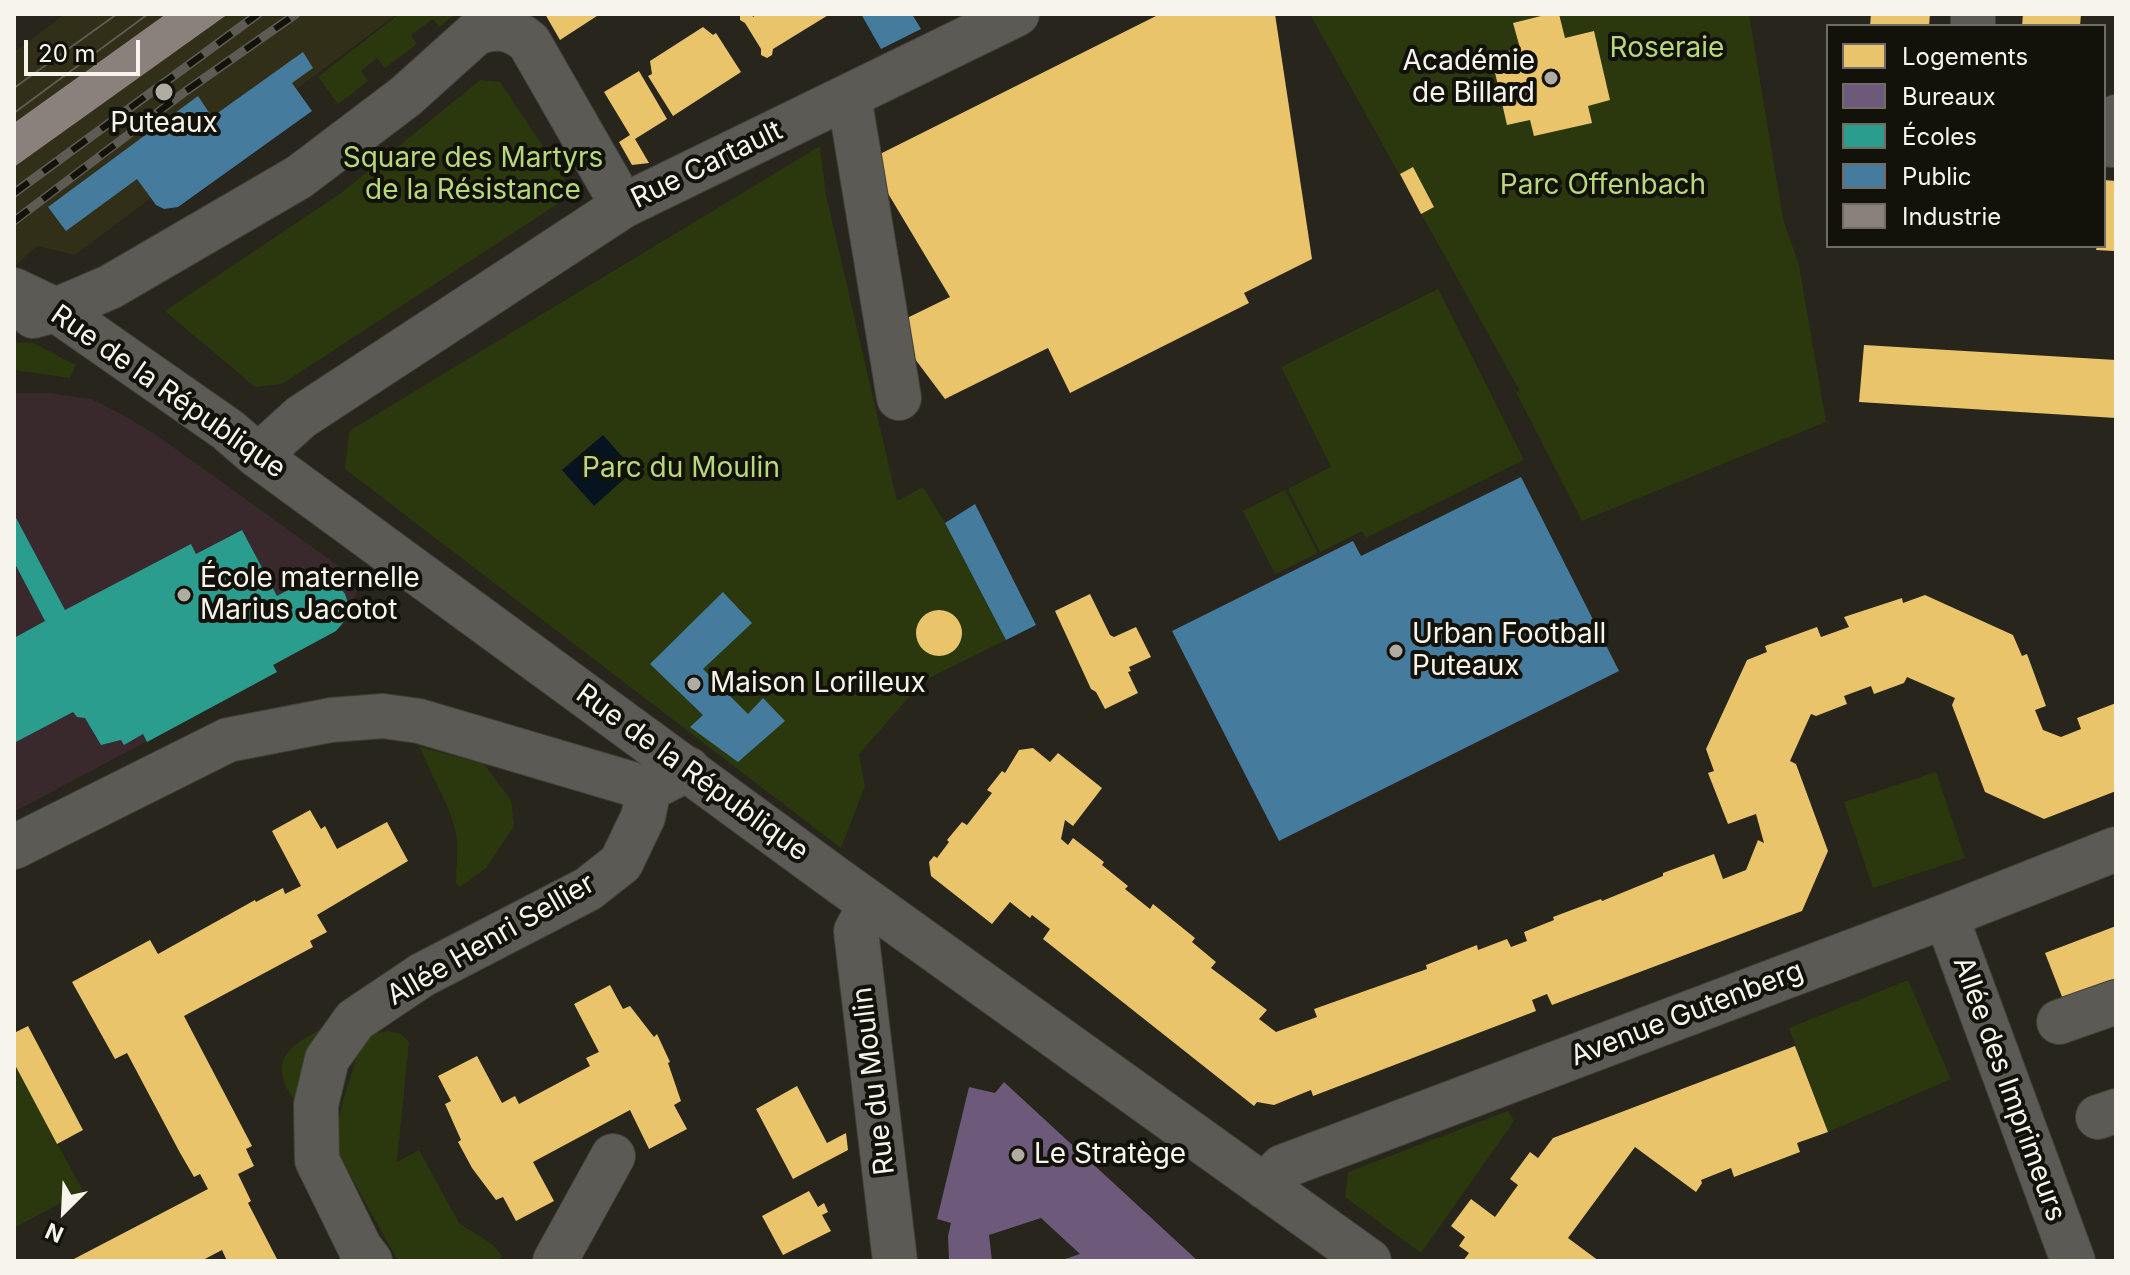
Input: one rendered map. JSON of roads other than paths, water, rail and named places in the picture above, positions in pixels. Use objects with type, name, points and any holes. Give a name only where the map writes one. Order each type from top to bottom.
[{"type":"street","name":"Rue Cartault","points":[[258,456],[301,417],[623,206],[849,96],[967,25],[1017,14]]},
{"type":"street","points":[[14,321],[56,310],[110,287],[299,177],[406,96],[476,33],[491,28],[515,30],[529,42],[623,206]]},
{"type":"street","points":[[849,96],[899,398]]},
{"type":"street","points":[[2106,144],[2114,145],[2116,117]]},
{"type":"street","name":"Rue de la République","points":[[14,290],[56,310],[228,430],[258,456],[871,904],[1369,1261]]},
{"type":"street","points":[[14,847],[228,740],[331,720],[383,716],[419,721],[649,789],[688,769]]},
{"type":"street","name":"Allée Henri Sellier","points":[[370,1261],[360,1248],[317,1160],[316,1105],[327,1059],[355,1020],[422,975],[588,889],[621,863],[643,817],[649,789]]},
{"type":"street","name":"Avenue Gutenberg","points":[[1265,1187],[1282,1167],[2116,849]]},
{"type":"street","name":"Rue du Moulin","points":[[871,904],[856,931],[895,1261]]},
{"type":"street","name":"Allée des Imprimeurs","points":[[1946,916],[2073,1261]]},
{"type":"street","points":[[2059,1022],[2116,1002]]},
{"type":"street","points":[[555,1261],[613,1156]]},
{"type":"water","points":[[603,435],[634,470],[594,506],[562,470]]},
{"type":"tram line","points":[[14,88],[117,14]]},
{"type":"tram line","points":[[14,113],[148,14]]},
{"type":"railway","points":[[14,193],[258,14]]},
{"type":"railway","points":[[14,221],[186,91],[296,14]]},
{"type":"place","name":"Académie de Billard","points":[[1551,78]]},
{"type":"place","name":"Puteaux","points":[[164,92]]},
{"type":"place","name":"École maternelle Marius Jacotot","points":[[184,595]]},
{"type":"place","name":"Urban Football Puteaux","points":[[1396,651]]},
{"type":"place","name":"Maison Lorilleux","points":[[694,684]]},
{"type":"place","name":"Le Stratège","points":[[1018,1155]]},
{"type":"park label","name":"Roseraie","points":[[1667,49]]},
{"type":"park label","name":"Square des Martyrs de la Résistance","points":[[473,175]]},
{"type":"park label","name":"Parc Offenbach","points":[[1603,186]]},
{"type":"park label","name":"Parc du Moulin","points":[[681,469]]}]
